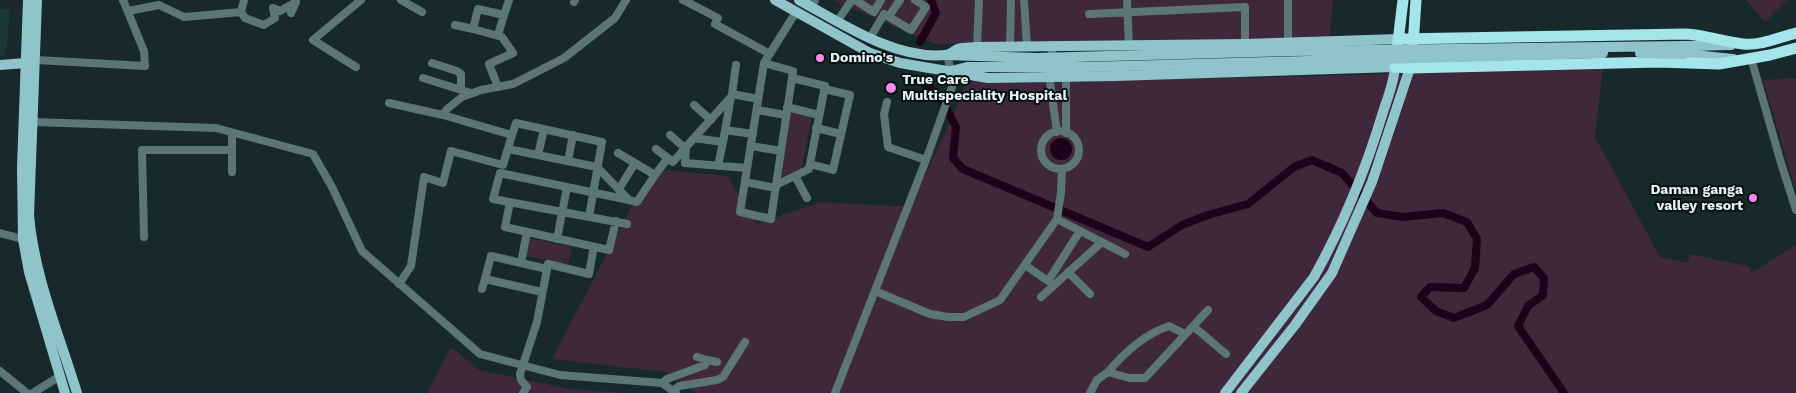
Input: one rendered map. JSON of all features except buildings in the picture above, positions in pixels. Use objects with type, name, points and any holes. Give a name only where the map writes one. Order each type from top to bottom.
[{"type":"highway","points":[[1403,0],[1395,68],[1659,62],[1719,64],[1796,48]]},
{"type":"highway","points":[[1410,68],[1416,0]]},
{"type":"highway","points":[[1398,39],[1697,34],[1745,45],[1796,33]]},
{"type":"main road","points":[[28,0],[30,62],[22,239],[29,272],[64,390],[75,388],[31,239],[28,122]]},
{"type":"main road","points":[[30,62],[37,0]]},
{"type":"main road","points":[[775,0],[885,59],[976,77],[1066,77],[1395,68],[1378,130],[1342,224],[1314,277],[1225,393]]},
{"type":"main road","points":[[796,12],[800,1],[814,3],[838,20],[881,44],[900,50],[929,55],[1029,58],[1319,51],[1685,50],[1739,60]]},
{"type":"main road","points":[[947,55],[959,49],[978,48],[1245,44],[1398,39]]},
{"type":"main road","points":[[951,71],[967,67],[1086,67],[1598,53],[1685,50],[1745,45]]},
{"type":"main road","points":[[0,65],[30,62]]},
{"type":"main road","points":[[1241,393],[1295,325],[1332,273],[1372,182],[1410,68]]},
{"type":"street","points":[[30,62],[145,66],[144,51],[124,0]]},
{"type":"street","points":[[244,0],[242,12],[245,18],[264,25],[275,18],[273,8],[280,10],[296,2],[291,13]]},
{"type":"street","points":[[356,67],[313,40],[361,0]]},
{"type":"street","points":[[401,0],[422,12]]},
{"type":"street","points":[[498,35],[509,0]]},
{"type":"street","points":[[443,115],[447,109],[462,97],[471,93],[513,84],[564,58],[615,18],[626,0]]},
{"type":"street","points":[[683,0],[718,18],[715,24],[770,54]]},
{"type":"street","points":[[838,20],[853,0],[874,12],[881,0]]},
{"type":"street","points":[[889,16],[900,0]]},
{"type":"street","points":[[870,38],[884,14],[911,30],[926,7],[915,0]]},
{"type":"street","points":[[978,48],[979,0]]},
{"type":"street","points":[[1010,0],[1010,47]]},
{"type":"street","points":[[1024,0],[1027,47]]},
{"type":"street","points":[[1127,0],[1129,46]]},
{"type":"street","points":[[1288,0],[1288,43]]},
{"type":"street","points":[[128,11],[159,5],[184,17],[242,12]]},
{"type":"street","points":[[1089,14],[1245,7],[1245,44]]},
{"type":"street","points":[[473,29],[478,9],[504,15]]},
{"type":"street","points":[[1208,9],[1208,18]]},
{"type":"street","points":[[1174,10],[1175,20]]},
{"type":"street","points":[[764,63],[793,71],[771,219],[740,212],[764,63],[796,12]]},
{"type":"street","points":[[455,24],[498,35],[502,37],[513,52],[489,64],[498,87]]},
{"type":"street","points":[[1052,47],[1050,77],[1057,132]]},
{"type":"street","points":[[1066,133],[1067,47]]},
{"type":"street","points":[[835,393],[926,160],[952,87],[947,55]]},
{"type":"street","points":[[1751,58],[1796,210]]},
{"type":"street","points":[[432,63],[461,74],[461,90]]},
{"type":"street","points":[[718,166],[736,65]]},
{"type":"street","points":[[423,78],[471,93]]},
{"type":"street","points":[[745,182],[776,187],[809,169],[825,86],[792,78]]},
{"type":"street","points":[[810,164],[833,170],[850,95],[824,89]]},
{"type":"street","points":[[732,95],[758,99]]},
{"type":"street","points":[[656,149],[673,162],[732,95]]},
{"type":"street","points":[[887,102],[884,114],[888,147],[926,160]]},
{"type":"street","points":[[388,103],[443,115],[512,135]]},
{"type":"street","points":[[694,105],[711,120]]},
{"type":"street","points":[[756,110],[819,115]]},
{"type":"street","points":[[28,122],[216,128],[313,154],[332,187],[362,251],[480,354],[560,375],[662,383],[674,392],[679,386],[717,380],[723,376],[745,342]]},
{"type":"street","points":[[589,217],[602,142],[516,123],[493,199],[510,202],[562,212],[589,217],[616,222],[627,224]]},
{"type":"street","points":[[816,128],[841,134]]},
{"type":"street","points":[[538,155],[544,129]]},
{"type":"street","points":[[725,130],[753,134]]},
{"type":"street","points":[[1057,132],[1066,133],[1074,137],[1079,154],[1072,164],[1062,169],[1056,168],[1045,161],[1042,150],[1046,138],[1057,132]]},
{"type":"street","points":[[232,133],[232,172]]},
{"type":"street","points":[[568,161],[573,135]]},
{"type":"street","points":[[670,135],[686,147]]},
{"type":"street","points":[[694,138],[723,142]]},
{"type":"street","points":[[751,146],[781,151]]},
{"type":"street","points":[[686,147],[685,163],[747,168]]},
{"type":"street","points":[[508,149],[597,167],[629,200]]},
{"type":"street","points":[[144,236],[142,150],[232,150]]},
{"type":"street","points":[[399,284],[411,266],[424,177],[443,183],[451,151],[503,165]]},
{"type":"street","points":[[618,153],[655,175]]},
{"type":"street","points":[[500,173],[637,202],[668,158]]},
{"type":"street","points":[[618,189],[635,163]]},
{"type":"street","points":[[875,292],[930,314],[948,317],[964,317],[1000,300],[1057,219],[1062,169]]},
{"type":"street","points":[[795,176],[808,198]]},
{"type":"street","points":[[557,239],[566,187]]},
{"type":"street","points":[[510,202],[505,228],[609,250],[616,222]]},
{"type":"street","points":[[1057,219],[1125,254]]},
{"type":"street","points":[[1040,297],[1051,283],[1080,231]]},
{"type":"street","points":[[0,232],[22,239]]},
{"type":"street","points":[[521,263],[527,232]]},
{"type":"street","points":[[1051,283],[1068,272],[1102,242]]},
{"type":"street","points":[[523,393],[527,386],[521,380],[520,374],[537,322],[548,264],[588,274],[593,251]]},
{"type":"street","points":[[482,290],[491,256],[547,269]]},
{"type":"street","points":[[1025,265],[1051,283]]},
{"type":"street","points":[[1068,272],[1090,294]]},
{"type":"street","points":[[485,279],[542,292]]},
{"type":"street","points":[[1108,372],[1129,378],[1144,378],[1208,310]]},
{"type":"street","points":[[1090,393],[1097,380],[1154,331],[1169,326],[1185,334]]},
{"type":"street","points":[[1193,326],[1226,354]]},
{"type":"street","points":[[697,357],[717,362]]},
{"type":"street","points":[[662,383],[667,379],[700,368],[705,364],[706,360]]},
{"type":"street","points":[[0,371],[27,393]]},
{"type":"street","points":[[33,393],[60,376]]},
{"type":"shaded area","points":[[833,0],[1333,0],[1329,39],[935,44]]},
{"type":"shaded area","points":[[1746,0],[1787,0],[1765,22]]},
{"type":"shaded area","points":[[0,9],[10,9],[6,56],[0,56]]},
{"type":"shaded area","points":[[1603,67],[1595,137],[1660,257],[1688,263],[1690,254],[1751,267],[1750,274],[1796,245],[1796,393],[696,393],[666,372],[552,359],[636,198],[665,170],[727,176],[757,224],[821,202],[910,207],[954,114],[965,83],[971,83],[973,79],[1209,79]]},
{"type":"shaded area","points":[[1796,78],[1796,191],[1763,80]]},
{"type":"shaded area","points":[[791,112],[812,116],[802,168],[782,177]]},
{"type":"shaded area","points":[[1061,138],[1069,141],[1072,149],[1069,157],[1061,160],[1053,157],[1050,149],[1053,141]]},
{"type":"shaded area","points":[[530,238],[572,247],[568,264],[526,256]]},
{"type":"shaded area","points":[[451,347],[479,370],[570,389],[626,393],[427,393]]},
{"type":"waterway","points":[[920,42],[936,13],[931,0]]},
{"type":"waterway","points":[[925,84],[941,98],[956,127],[953,158],[963,169],[1148,247],[1182,225],[1208,215],[1248,204],[1294,167],[1312,160],[1342,173],[1377,213],[1403,217],[1443,213],[1467,222],[1477,239],[1475,268],[1464,288],[1430,287],[1421,297],[1436,311],[1454,318],[1487,305],[1514,274],[1534,267],[1544,278],[1543,295],[1528,306],[1518,326],[1564,393]]},
{"type":"place","name":"Domino's","points":[[820,58]]},
{"type":"place","name":"True Care Multispeciality Hospital","points":[[891,88]]},
{"type":"place","name":"Daman ganga valley resort","points":[[1753,198]]}]
